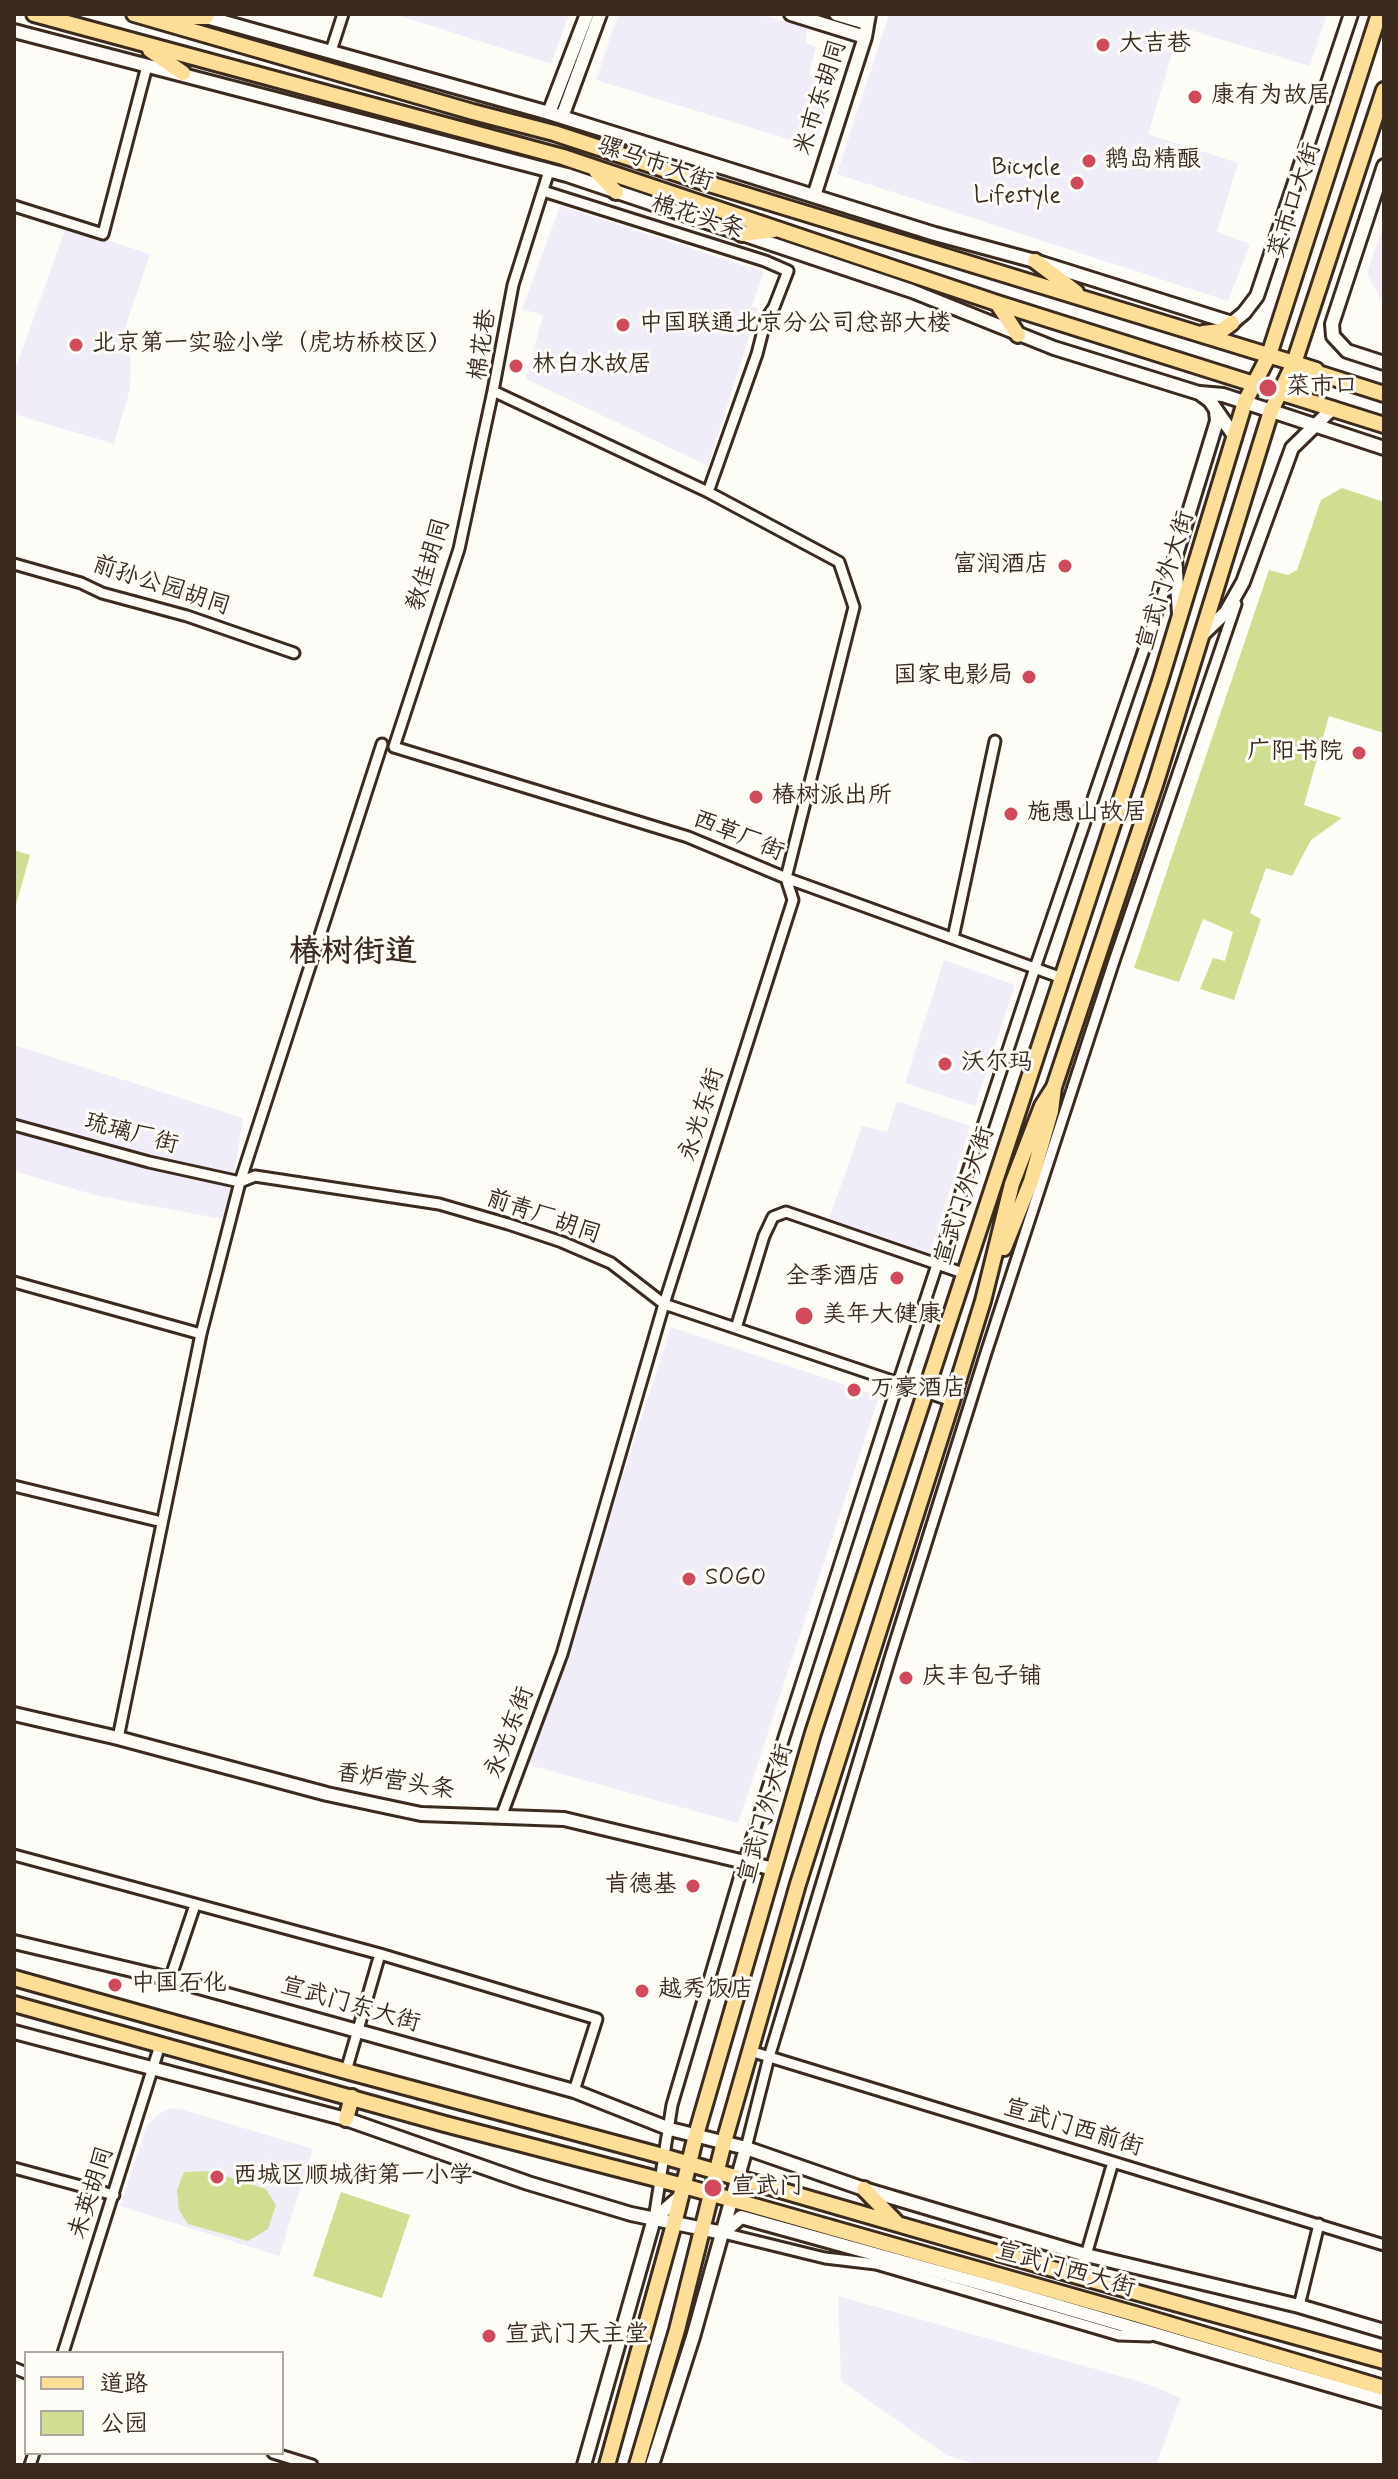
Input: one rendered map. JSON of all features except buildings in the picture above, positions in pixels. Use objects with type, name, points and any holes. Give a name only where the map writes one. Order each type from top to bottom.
[{"type":"main road","name":"骡马市大街","points":[[34,14],[593,167],[997,303],[1384,425]]},
{"type":"main road","name":"菜市口大街","points":[[1254,384],[1269,355],[1379,14]]},
{"type":"main road","name":"骡马市大街","points":[[140,16],[554,133],[1269,355],[1384,394]]},
{"type":"main road","points":[[140,16],[201,16]]},
{"type":"main road","points":[[143,45],[183,73]]},
{"type":"main road","name":"菜市口大街","points":[[1280,391],[1294,363],[1384,90]]},
{"type":"main road","points":[[593,167],[616,192]]},
{"type":"main road","points":[[742,234],[779,230]]},
{"type":"main road","points":[[1035,261],[1086,300]]},
{"type":"main road","points":[[997,303],[1018,335]]},
{"type":"main road","points":[[1199,334],[1221,331],[1232,323]]},
{"type":"main road","name":"宣武门外大街","points":[[605,2463],[813,1733],[1179,618],[1245,402],[1254,384]]},
{"type":"main road","name":"宣武门外大街","points":[[637,2465],[713,2194],[724,2142],[798,1884],[983,1301],[1012,1184],[1042,1106],[1054,1087],[1152,797],[1271,411],[1280,391]]},
{"type":"main road","points":[[14,1978],[346,2071]]},
{"type":"main road","points":[[14,2004],[352,2097],[346,2119]]},
{"type":"main road","name":"宣武门西大街","points":[[346,2071],[659,2155],[1384,2361]]},
{"type":"main road","name":"宣武门西大街","points":[[352,2097],[655,2179],[683,2191],[713,2194],[1164,2330],[1384,2388]]},
{"type":"main road","points":[[864,2189],[896,2222]]},
{"type":"street","points":[[331,51],[343,14]]},
{"type":"street","points":[[555,115],[587,14]]},
{"type":"street","points":[[555,115],[600,14]]},
{"type":"street","points":[[791,14],[865,37]]},
{"type":"street","points":[[836,14],[868,18]]},
{"type":"street","points":[[1232,323],[1257,296],[1351,14]]},
{"type":"street","name":"骡马市大街","points":[[201,16],[555,115],[1232,323]]},
{"type":"street","name":"米市东胡同","points":[[814,196],[865,37],[868,18]]},
{"type":"street","name":"骡马市大街","points":[[14,31],[549,171],[912,291],[1018,335],[1199,393]]},
{"type":"street","points":[[14,206],[103,234],[147,66]]},
{"type":"street","points":[[1384,166],[1332,324],[1339,344],[1347,351],[1384,363]]},
{"type":"street","name":"棉花巷","points":[[549,171],[513,285],[493,391],[708,492]]},
{"type":"street","name":"棉花头条","points":[[543,191],[788,271],[766,319],[757,354],[708,492]]},
{"type":"street","name":"教佳胡同","points":[[394,747],[459,549],[493,391]]},
{"type":"street","points":[[1199,393],[1223,395],[1384,448]]},
{"type":"street","points":[[1199,393],[1210,401],[1235,437]]},
{"type":"street","points":[[652,2465],[723,2233],[769,2057],[891,1655],[1026,1229],[1243,582],[1292,448],[1333,408]]},
{"type":"street","points":[[584,2465],[654,2219],[672,2105],[744,1862],[1035,968],[1175,558],[1217,421],[1216,411]]},
{"type":"street","points":[[1304,436],[1336,431]]},
{"type":"street","name":"永光东街","points":[[501,1817],[562,1654],[664,1304],[793,900],[786,878],[854,607],[839,562],[708,492]]},
{"type":"street","points":[[1175,558],[1179,618]]},
{"type":"street","name":"前孙公园胡同","points":[[14,564],[81,583],[102,593],[187,616],[294,653]]},
{"type":"street","points":[[1201,636],[1226,612],[1243,582]]},
{"type":"street","points":[[953,938],[995,741]]},
{"type":"street","points":[[118,1738],[201,1334],[240,1182],[382,744]]},
{"type":"street","name":"西草厂街","points":[[394,747],[688,837],[786,878],[1062,978]]},
{"type":"street","name":"琉璃厂街","points":[[14,1125],[149,1162],[240,1182]]},
{"type":"street","name":"前青厂胡同","points":[[240,1182],[255,1176],[439,1204],[467,1212],[562,1242],[611,1263],[664,1304],[952,1401]]},
{"type":"street","points":[[736,1328],[764,1236],[773,1217],[786,1212],[963,1273]]},
{"type":"street","points":[[14,1282],[201,1334]]},
{"type":"street","points":[[14,1486],[162,1522]]},
{"type":"street","name":"香炉营头条","points":[[14,1714],[118,1738],[327,1794],[421,1814],[564,1819],[774,1869]]},
{"type":"street","points":[[14,1855],[380,1954],[597,2019],[574,2091]]},
{"type":"street","points":[[170,1979],[195,1905]]},
{"type":"street","name":"宣武门东大街","points":[[14,1942],[170,1979],[574,2091],[670,2129],[696,2135]]},
{"type":"street","points":[[346,2071],[380,1954]]},
{"type":"street","points":[[14,2032],[346,2119],[528,2183],[654,2219],[723,2233]]},
{"type":"street","name":"未英胡同","points":[[64,2351],[160,2045]]},
{"type":"street","name":"宣武门西前街","points":[[750,2051],[1384,2245]]},
{"type":"street","name":"宣武门西大街","points":[[696,2135],[1086,2255],[1299,2306],[1384,2331]]},
{"type":"street","points":[[1077,2276],[1113,2162]]},
{"type":"street","points":[[14,2168],[114,2195]]},
{"type":"street","points":[[654,2219],[683,2191]]},
{"type":"street","points":[[723,2233],[741,2217],[732,2200]]},
{"type":"street","name":"宣武门西大街","points":[[741,2217],[1164,2330],[1384,2401]]},
{"type":"street","points":[[1299,2306],[1319,2224]]},
{"type":"street","name":"宣武门西大街","points":[[723,2233],[825,2258],[876,2264],[1119,2335],[1164,2330]]},
{"type":"street","points":[[280,2455],[312,2465]]},
{"type":"shaded area","points":[[394,14],[569,14],[551,64]]},
{"type":"shaded area","points":[[618,14],[759,14],[807,28],[806,43],[816,47],[809,74],[834,83],[814,147],[596,80]]},
{"type":"shaded area","points":[[889,14],[1327,14],[1310,66],[1180,27],[1148,134],[1238,163],[1217,232],[1250,244],[1228,301],[837,174]]},
{"type":"shaded area","name":"中国联通北京分公司总部大楼","points":[[560,206],[764,272],[752,306],[758,309],[708,466],[526,379],[543,315],[522,309]]},
{"type":"shaded area","points":[[1384,222],[1384,305],[1367,274]]},
{"type":"shaded area","name":"北京第一实验小学（虎坊桥校区)","points":[[66,227],[150,254],[126,325],[131,365],[130,389],[114,444],[14,414],[14,373]]},
{"type":"shaded area","name":"沃尔玛","points":[[944,960],[1015,985],[975,1106],[905,1083]]},
{"type":"shaded area","points":[[14,1045],[243,1118],[231,1194],[222,1219],[98,1196],[14,1171]]},
{"type":"shaded area","points":[[897,1101],[970,1126],[930,1253],[829,1219],[862,1126],[887,1132]]},
{"type":"shaded area","points":[[671,1327],[879,1396],[738,1823],[529,1765]]},
{"type":"shaded area","name":"西城区顺城街第一小学","points":[[170,2108],[313,2149],[279,2256],[120,2206],[147,2126],[157,2115]]},
{"type":"shaded area","points":[[838,2296],[1148,2384],[1181,2398],[1156,2465],[980,2465],[948,2456],[841,2381]]},
{"type":"green space","points":[[1342,488],[1384,502],[1384,733],[1329,716],[1304,805],[1342,818],[1311,840],[1292,876],[1266,868],[1250,913],[1261,919],[1234,1000],[1200,989],[1213,958],[1225,961],[1233,932],[1203,919],[1179,982],[1134,968],[1269,570],[1288,575],[1297,570],[1321,500]]},
{"type":"green space","points":[[14,850],[30,855],[14,912]]},
{"type":"green space","points":[[210,2171],[266,2189],[276,2205],[268,2229],[248,2241],[188,2224],[179,2210],[177,2190],[184,2172]]},
{"type":"green space","points":[[341,2192],[410,2215],[382,2298],[313,2276]]},
{"type":"place","name":"大吉巷","points":[[1103,45]]},
{"type":"place","name":"康有为故居","points":[[1195,97]]},
{"type":"place","name":"鹅岛精酿","points":[[1089,161]]},
{"type":"place","name":"Bicycle Lifestyle","points":[[1077,183]]},
{"type":"place","name":"中国联通北京分公司总部大楼","points":[[623,325]]},
{"type":"place","name":"北京第一实验小学（虎坊桥校区)","points":[[76,345]]},
{"type":"place","name":"林白水故居","points":[[516,366]]},
{"type":"place","name":"菜市口","points":[[1268,388]]},
{"type":"place","name":"富润酒店","points":[[1065,566]]},
{"type":"place","name":"国家电影局","points":[[1029,677]]},
{"type":"place","name":"广阳书院","points":[[1359,753]]},
{"type":"place","name":"椿树派出所","points":[[756,797]]},
{"type":"place","name":"施愚山故居","points":[[1011,814]]},
{"type":"place","name":"沃尔玛","points":[[945,1064]]},
{"type":"place","name":"全季酒店","points":[[897,1278]]},
{"type":"place","name":"美年大健康","points":[[804,1316]]},
{"type":"place","name":"万豪酒店","points":[[854,1390]]},
{"type":"place","name":"SOGO","points":[[689,1579]]},
{"type":"place","name":"庆丰包子铺","points":[[906,1678]]},
{"type":"place","name":"肯德基","points":[[693,1886]]},
{"type":"place","name":"中国石化","points":[[115,1985]]},
{"type":"place","name":"越秀饭店","points":[[642,1991]]},
{"type":"place","name":"西城区顺城街第一小学","points":[[217,2177]]},
{"type":"place","name":"宣武门","points":[[713,2188]]},
{"type":"place","name":"宣武门天主堂","points":[[489,2336]]},
{"type":"district","name":"椿树街道","points":[[353,954]]}]
